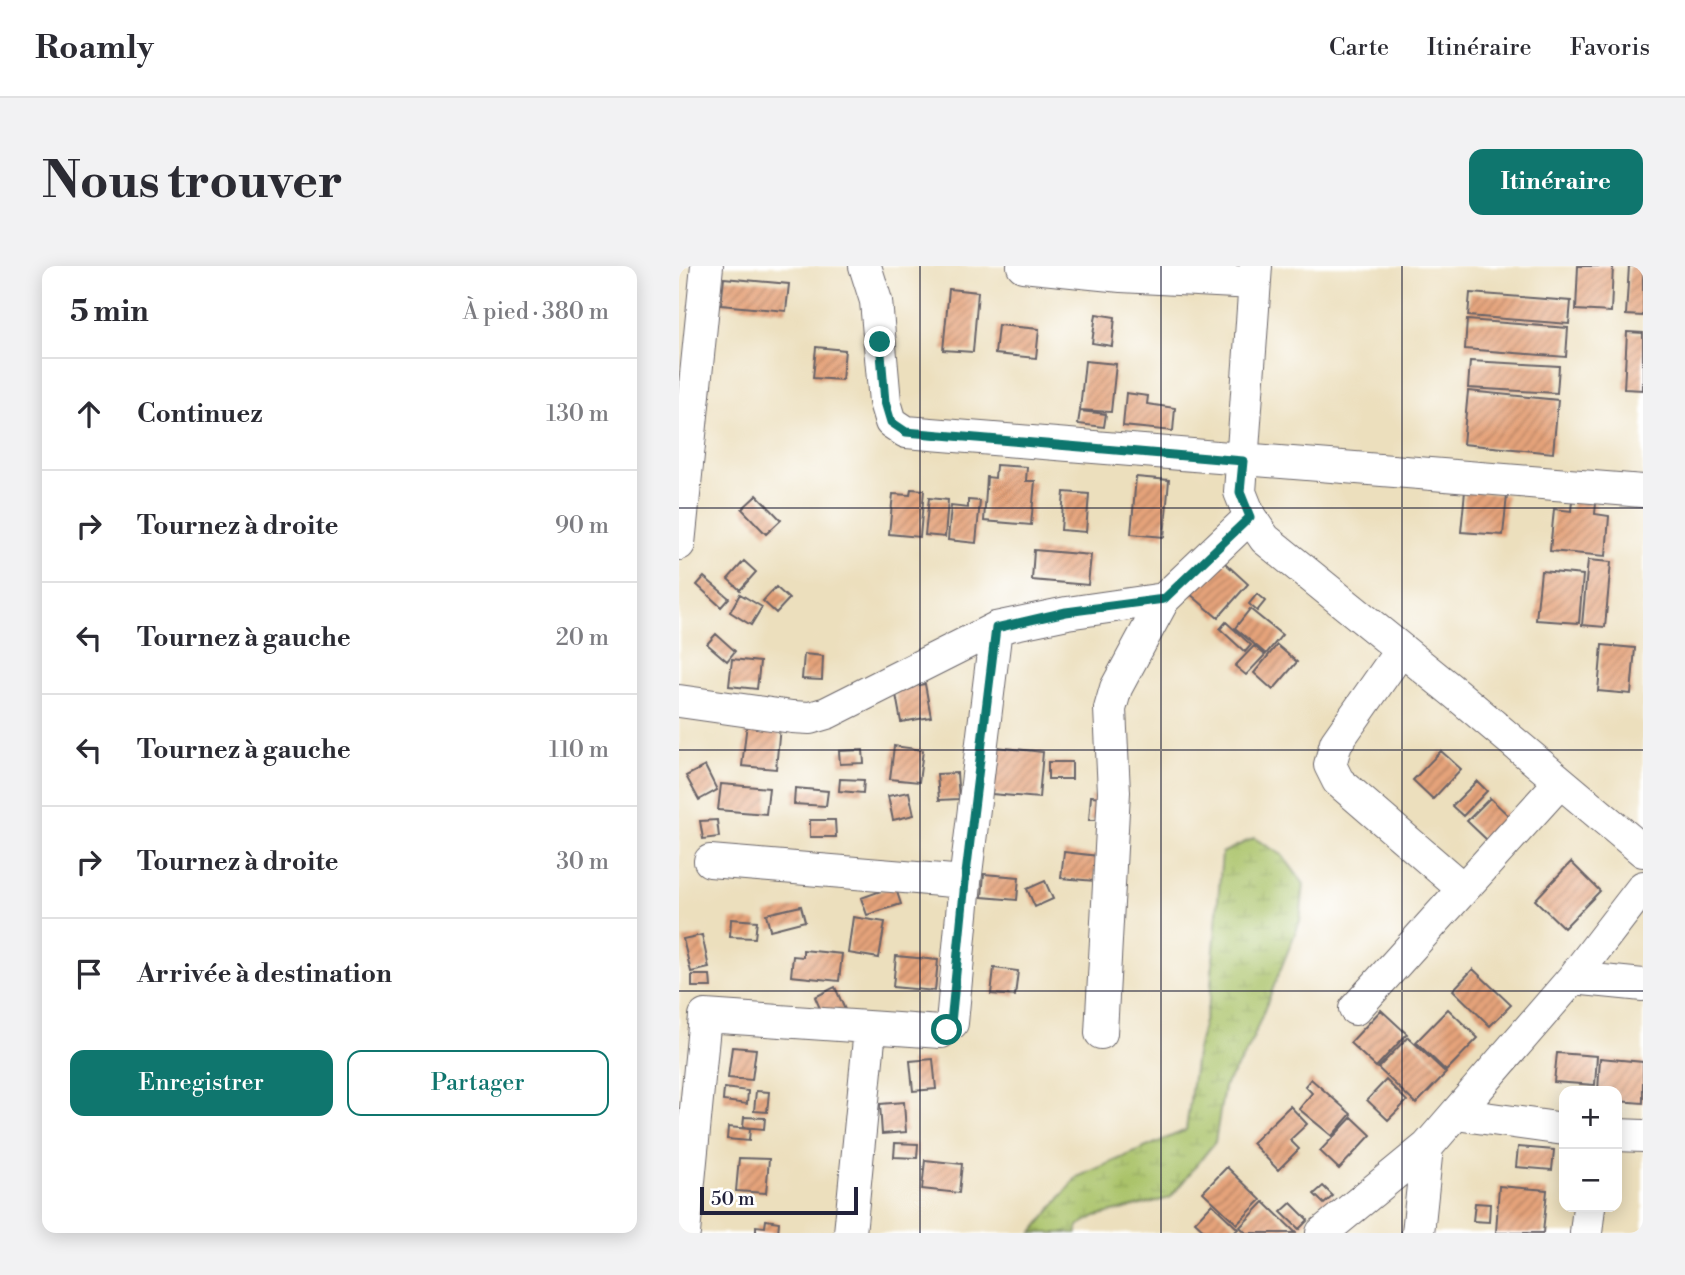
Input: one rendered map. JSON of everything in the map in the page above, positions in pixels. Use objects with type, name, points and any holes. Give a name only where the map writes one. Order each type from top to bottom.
[{"type":"street","points":[[679,544],[707,266]]},
{"type":"street","points":[[865,266],[876,301],[885,402],[891,422],[906,432],[1643,491]]},
{"type":"street","points":[[1043,267],[1121,276],[1255,274],[1240,492],[1250,517],[1265,539],[1643,851]]},
{"type":"street","points":[[1101,1033],[1114,792],[1110,709],[1116,688],[1164,599],[1250,517]]},
{"type":"street","points":[[679,701],[810,718],[827,713],[996,628],[1066,612],[1164,599]]},
{"type":"street","points":[[684,1233],[705,1016],[941,1032],[951,1023],[996,628]]},
{"type":"street","points":[[1401,650],[1336,743],[1330,765],[1338,781],[1464,889]]},
{"type":"street","points":[[1355,1009],[1560,782]]},
{"type":"street","points":[[710,862],[965,882]]},
{"type":"street","points":[[1322,1233],[1427,1147],[1573,978],[1643,887]]},
{"type":"street","points":[[1573,978],[1643,985]]},
{"type":"street","points":[[849,1233],[870,1029]]},
{"type":"street","points":[[1456,1114],[1559,1128]]},
{"type":"street","points":[[1622,1135],[1643,1136]]},
{"type":"street","points":[[1418,1233],[1427,1147]]},
{"type":"street","points":[[1587,1233],[1589,1212]]},
{"type":"green space","points":[[1254,838],[1282,855],[1304,884],[1300,921],[1249,1048],[1224,1087],[1215,1142],[1170,1198],[1096,1216],[1078,1226],[1077,1233],[1032,1233],[1077,1177],[1186,1130],[1196,1054],[1210,997],[1222,853]]},
{"type":"building","points":[[1578,266],[1613,266],[1611,312],[1576,310]]},
{"type":"building","points":[[1629,266],[1643,266],[1643,316],[1626,315]]},
{"type":"building","points":[[724,278],[789,284],[786,311],[721,305]]},
{"type":"building","points":[[949,289],[978,292],[973,352],[943,350]]},
{"type":"building","points":[[1470,293],[1571,301],[1569,324],[1468,316]]},
{"type":"building","points":[[1096,314],[1115,317],[1112,346],[1092,343]]},
{"type":"building","points":[[1467,320],[1568,328],[1566,357],[1465,349]]},
{"type":"building","points":[[998,325],[1039,329],[1036,358],[995,354]]},
{"type":"building","points":[[1627,332],[1643,333],[1643,390],[1624,389]]},
{"type":"building","points":[[816,347],[845,350],[842,380],[813,378]]},
{"type":"building","points":[[1085,361],[1116,364],[1111,412],[1080,410]]},
{"type":"building","points":[[1470,361],[1559,366],[1557,393],[1468,388]]},
{"type":"building","points":[[1468,391],[1558,400],[1553,453],[1463,444]]},
{"type":"building","points":[[1126,393],[1148,396],[1147,404],[1175,408],[1173,431],[1123,426]]},
{"type":"building","points":[[1080,411],[1106,414],[1104,427],[1078,424]]},
{"type":"building","points":[[996,465],[1027,467],[1026,481],[1035,481],[1031,525],[984,521],[987,477],[995,478]]},
{"type":"building","points":[[1136,477],[1169,480],[1164,537],[1131,534]]},
{"type":"building","points":[[911,489],[924,490],[920,537],[889,534],[893,494],[910,495]]},
{"type":"building","points":[[1465,491],[1507,495],[1503,535],[1461,532]]},
{"type":"building","points":[[1064,492],[1089,494],[1086,532],[1061,530]]},
{"type":"building","points":[[757,495],[781,520],[766,534],[742,509]]},
{"type":"building","points":[[929,498],[948,500],[945,537],[925,535]]},
{"type":"building","points":[[968,500],[980,501],[976,543],[948,540],[951,506],[968,508]]},
{"type":"building","points":[[1572,501],[1596,503],[1595,514],[1609,516],[1606,556],[1550,551],[1554,509],[1571,511]]},
{"type":"building","points":[[1034,550],[1091,555],[1088,585],[1032,580]]},
{"type":"building","points":[[1213,552],[1248,584],[1218,618],[1182,587]]},
{"type":"building","points":[[1588,560],[1611,562],[1605,627],[1582,625]]},
{"type":"building","points":[[744,561],[756,572],[740,590],[728,579]]},
{"type":"building","points":[[1541,571],[1583,575],[1579,623],[1536,620]]},
{"type":"building","points":[[704,577],[729,598],[721,607],[697,585]]},
{"type":"building","points":[[776,587],[789,599],[776,613],[763,601]]},
{"type":"building","points":[[740,594],[762,607],[751,625],[730,612]]},
{"type":"building","points":[[1257,594],[1265,601],[1257,611],[1249,604]]},
{"type":"building","points":[[1250,609],[1282,635],[1266,654],[1235,628]]},
{"type":"building","points":[[1226,622],[1251,645],[1245,652],[1220,629]]},
{"type":"building","points":[[716,634],[735,651],[727,661],[707,644]]},
{"type":"building","points":[[1277,645],[1297,662],[1273,690],[1254,673]]},
{"type":"building","points":[[1602,645],[1635,648],[1631,694],[1598,691]]},
{"type":"building","points":[[1254,646],[1265,655],[1246,675],[1235,666]]},
{"type":"building","points":[[804,654],[823,656],[822,680],[802,679]]},
{"type":"building","points":[[732,659],[760,662],[757,689],[729,686]]},
{"type":"building","points":[[925,684],[931,717],[901,722],[895,689]]},
{"type":"building","points":[[747,723],[780,726],[776,769],[742,766]]},
{"type":"building","points":[[894,746],[923,750],[919,782],[890,779]]},
{"type":"building","points":[[996,747],[1043,752],[1039,798],[992,794]]},
{"type":"building","points":[[863,750],[864,763],[840,764],[839,751]]},
{"type":"building","points":[[1441,751],[1461,769],[1433,799],[1413,780]]},
{"type":"building","points":[[1048,762],[1072,762],[1072,779],[1048,779]]},
{"type":"building","points":[[705,766],[717,790],[699,800],[686,776]]},
{"type":"building","points":[[957,773],[959,799],[939,800],[937,774]]},
{"type":"building","points":[[840,779],[864,780],[863,793],[839,791]]},
{"type":"building","points":[[1477,781],[1487,791],[1463,816],[1452,806]]},
{"type":"building","points":[[721,784],[769,788],[766,814],[718,810]]},
{"type":"building","points":[[795,788],[828,791],[826,806],[794,804]]},
{"type":"building","points":[[909,792],[914,815],[893,820],[888,796]]},
{"type":"building","points":[[1091,796],[1104,797],[1103,820],[1089,820]]},
{"type":"building","points":[[1490,798],[1510,817],[1487,840],[1467,821]]},
{"type":"building","points":[[717,820],[719,837],[703,839],[700,821]]},
{"type":"building","points":[[810,820],[835,820],[836,837],[810,837]]},
{"type":"building","points":[[1064,852],[1098,856],[1095,881],[1061,878]]},
{"type":"building","points":[[1571,862],[1600,891],[1564,928],[1535,900]]},
{"type":"building","points":[[984,874],[1019,877],[1017,900],[982,897]]},
{"type":"building","points":[[1045,881],[1053,899],[1035,907],[1027,889]]},
{"type":"building","points":[[895,886],[901,904],[867,915],[861,898]]},
{"type":"building","points":[[801,906],[805,921],[770,930],[766,914]]},
{"type":"building","points":[[853,917],[885,922],[879,958],[848,953]]},
{"type":"building","points":[[731,919],[757,921],[755,938],[730,937]]},
{"type":"building","points":[[702,935],[709,968],[691,972],[683,939]]},
{"type":"building","points":[[803,950],[842,954],[839,981],[791,976],[793,956],[803,957]]},
{"type":"building","points":[[896,956],[938,960],[935,991],[893,987]]},
{"type":"building","points":[[994,968],[1018,971],[1015,996],[991,994]]},
{"type":"building","points":[[1473,969],[1511,1005],[1490,1026],[1453,990]]},
{"type":"building","points":[[692,975],[710,975],[711,987],[692,987]]},
{"type":"building","points":[[835,987],[846,1012],[825,1020],[815,997]]},
{"type":"building","points":[[1448,1009],[1478,1038],[1446,1071],[1416,1042]]},
{"type":"building","points":[[1381,1010],[1407,1034],[1376,1067],[1350,1043]]},
{"type":"building","points":[[1408,1037],[1446,1073],[1416,1104],[1378,1068]]},
{"type":"building","points":[[732,1047],[756,1049],[752,1080],[728,1078]]},
{"type":"building","points":[[1557,1053],[1597,1056],[1595,1085],[1554,1082]]},
{"type":"building","points":[[1600,1058],[1643,1062],[1643,1103],[1622,1101],[1622,1086],[1598,1086]]},
{"type":"building","points":[[933,1059],[936,1089],[913,1091],[910,1061]]},
{"type":"building","points":[[1311,1079],[1351,1114],[1332,1136],[1299,1109],[1312,1093],[1305,1086]]},
{"type":"building","points":[[1386,1080],[1407,1101],[1388,1120],[1367,1100]]},
{"type":"building","points":[[724,1088],[748,1091],[747,1104],[723,1101]]},
{"type":"building","points":[[756,1091],[769,1092],[767,1112],[754,1111]]},
{"type":"building","points":[[904,1102],[906,1132],[882,1134],[880,1104]]},
{"type":"building","points":[[1290,1106],[1307,1124],[1290,1140],[1299,1149],[1278,1170],[1252,1143]]},
{"type":"building","points":[[744,1117],[765,1118],[764,1129],[743,1127]]},
{"type":"building","points":[[1352,1117],[1371,1135],[1339,1169],[1320,1151]]},
{"type":"building","points":[[728,1127],[750,1129],[749,1141],[727,1139]]},
{"type":"building","points":[[895,1143],[918,1144],[917,1158],[894,1157]]},
{"type":"building","points":[[1518,1147],[1554,1150],[1552,1170],[1516,1167]]},
{"type":"building","points":[[739,1158],[769,1159],[766,1193],[736,1191]]},
{"type":"building","points":[[925,1160],[962,1164],[959,1193],[922,1189]]},
{"type":"building","points":[[1227,1167],[1261,1200],[1237,1224],[1203,1192]]},
{"type":"building","points":[[1323,1186],[1333,1196],[1324,1204],[1314,1194]]},
{"type":"building","points":[[1499,1186],[1547,1190],[1543,1233],[1496,1233]]},
{"type":"building","points":[[1264,1202],[1296,1233],[1246,1233],[1240,1227]]},
{"type":"building","points":[[1291,1203],[1308,1220],[1299,1229],[1281,1212]]},
{"type":"building","points":[[1475,1203],[1490,1204],[1489,1222],[1473,1221]]},
{"type":"building","points":[[1212,1204],[1238,1229],[1234,1233],[1207,1233],[1195,1222]]},
{"type":"building","points":[[766,1220],[779,1222],[778,1233],[756,1233],[756,1226],[765,1227]]},
{"type":"route","points":[[880,342],[885,402],[891,422],[906,432],[1243,461],[1240,492],[1250,517],[1164,599],[1066,612],[996,628],[951,1023],[947,1030]]}]
